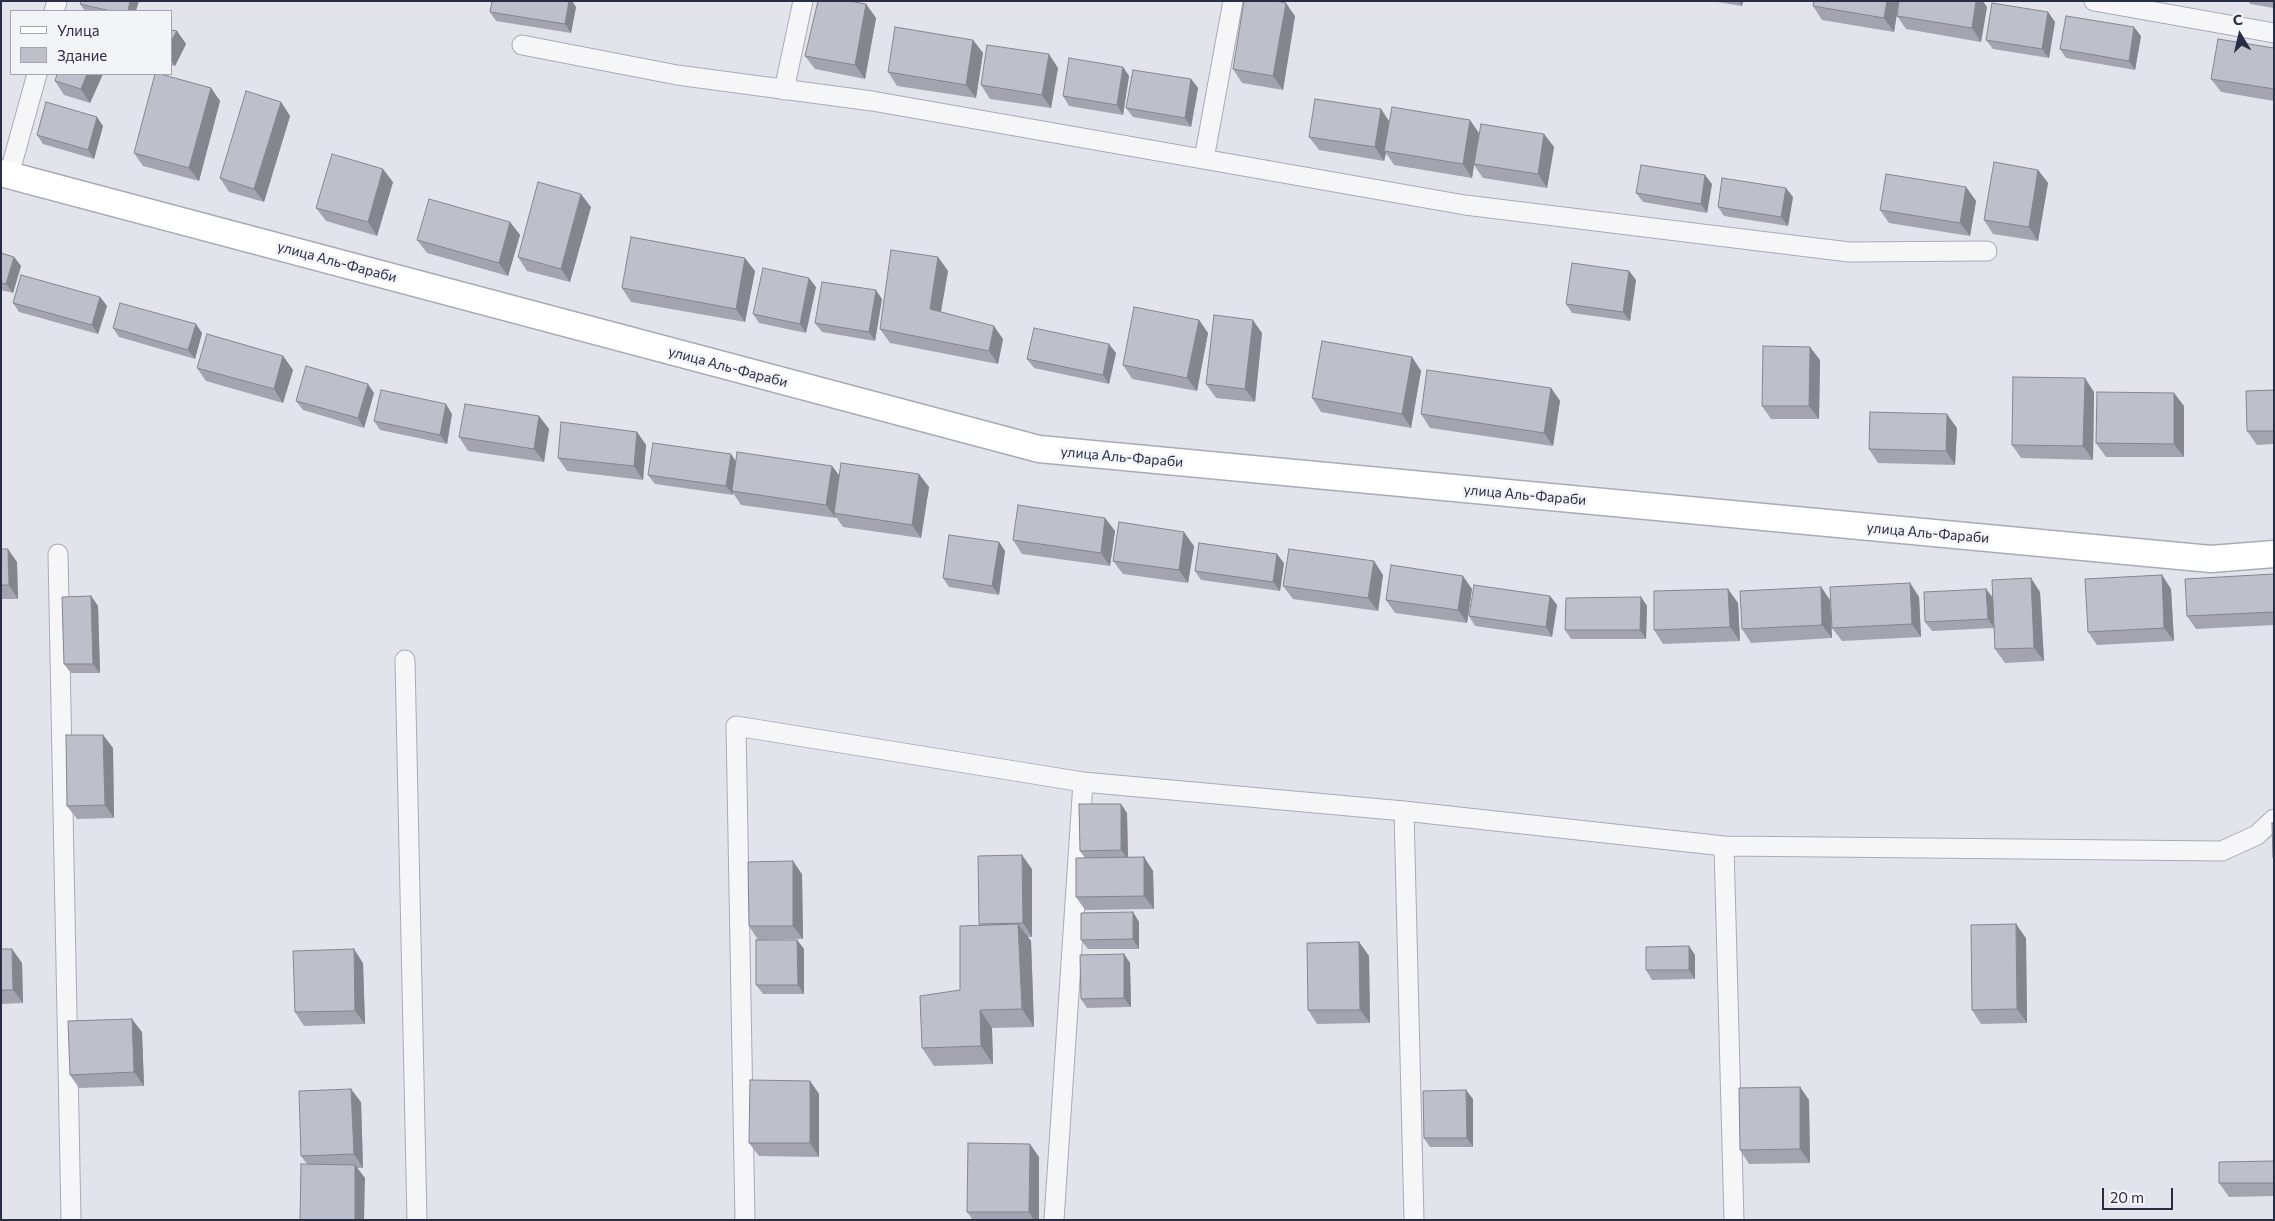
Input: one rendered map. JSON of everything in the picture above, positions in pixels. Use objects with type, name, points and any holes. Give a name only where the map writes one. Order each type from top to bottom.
[{"type":"main road","name":"улица Аль-Фараби","points":[[5,174],[1039,449],[2211,559],[2274,554]]},
{"type":"street","points":[[784,90],[803,1]]},
{"type":"street","points":[[1204,160],[1232,1]]},
{"type":"street","points":[[2094,1],[2274,33]]},
{"type":"street","points":[[522,45],[677,75],[872,101],[1465,205],[1849,252],[1987,251]]},
{"type":"street","points":[[5,174],[37,75]]},
{"type":"street","points":[[58,554],[71,1220]]},
{"type":"street","points":[[405,660],[417,1220]]},
{"type":"street","points":[[745,1220],[736,726],[1083,782],[1404,811],[1724,846],[2222,851],[2257,835],[2274,819]]},
{"type":"street","points":[[1054,1220],[1083,782]]},
{"type":"street","points":[[1404,811],[1414,1220]]},
{"type":"street","points":[[1724,846],[1734,1220]]},
{"type":"building","points":[[81,1],[130,1],[128,10],[107,10],[80,4]]},
{"type":"building","points":[[492,1],[569,1],[565,24],[490,12]]},
{"type":"building","points":[[818,1],[849,1],[866,4],[855,65],[805,56]]},
{"type":"building","points":[[1244,1],[1276,1],[1286,3],[1273,76],[1233,69]]},
{"type":"building","points":[[1814,1],[1887,1],[1884,18],[1813,6]]},
{"type":"building","points":[[1899,1],[1976,1],[1972,28],[1897,16]]},
{"type":"building","points":[[1992,3],[2048,12],[2042,49],[1986,40]]},
{"type":"building","points":[[2066,16],[2134,27],[2129,61],[2060,49]]},
{"type":"building","points":[[895,27],[973,40],[966,85],[888,72]]},
{"type":"building","points":[[172,30],[177,31],[172,39]]},
{"type":"building","points":[[2218,39],[2274,48],[2274,89],[2211,79]]},
{"type":"building","points":[[987,45],[1049,54],[1042,95],[981,85]]},
{"type":"building","points":[[1069,58],[1123,67],[1117,105],[1063,96]]},
{"type":"building","points":[[1133,70],[1191,79],[1185,118],[1126,108]]},
{"type":"building","points":[[57,75],[87,75],[81,89],[55,81]]},
{"type":"building","points":[[155,75],[164,75],[211,88],[189,168],[134,153]]},
{"type":"building","points":[[246,91],[281,102],[254,189],[220,178]]},
{"type":"building","points":[[1315,99],[1381,109],[1375,147],[1309,137]]},
{"type":"building","points":[[46,102],[97,117],[88,150],[37,135]]},
{"type":"building","points":[[1392,107],[1470,120],[1463,164],[1384,151]]},
{"type":"building","points":[[1481,124],[1544,134],[1538,174],[1474,164]]},
{"type":"building","points":[[332,154],[383,169],[368,222],[316,208]]},
{"type":"building","points":[[1994,162],[2038,170],[2029,227],[1984,220]]},
{"type":"building","points":[[1641,165],[1705,175],[1701,204],[1636,193]]},
{"type":"building","points":[[1886,174],[1966,187],[1960,223],[1880,210]]},
{"type":"building","points":[[1722,178],[1786,188],[1781,217],[1718,207]]},
{"type":"building","points":[[538,182],[581,194],[561,269],[518,257]]},
{"type":"building","points":[[429,199],[510,222],[499,263],[417,240]]},
{"type":"building","points":[[631,237],[745,258],[736,309],[622,288]]},
{"type":"building","points":[[891,250],[938,257],[930,309],[994,326],[989,351],[880,329]]},
{"type":"building","points":[[1,253],[14,257],[6,284],[1,283]]},
{"type":"building","points":[[1572,263],[1629,271],[1623,312],[1566,304]]},
{"type":"building","points":[[763,268],[809,278],[800,324],[753,314]]},
{"type":"building","points":[[21,275],[100,297],[92,325],[13,303]]},
{"type":"building","points":[[822,282],[876,290],[869,332],[815,323]]},
{"type":"building","points":[[120,303],[196,324],[188,350],[113,328]]},
{"type":"building","points":[[1134,307],[1199,320],[1187,378],[1123,365]]},
{"type":"building","points":[[1214,315],[1253,320],[1245,389],[1206,384]]},
{"type":"building","points":[[1034,328],[1109,344],[1103,375],[1027,359]]},
{"type":"building","points":[[207,334],[283,356],[274,389],[197,368]]},
{"type":"building","points":[[1322,341],[1412,357],[1402,414],[1312,398]]},
{"type":"building","points":[[1763,346],[1810,347],[1809,406],[1762,406]]},
{"type":"building","points":[[306,366],[368,384],[358,418],[296,401]]},
{"type":"building","points":[[1427,370],[1551,388],[1544,433],[1421,414]]},
{"type":"building","points":[[2013,377],[2085,378],[2083,446],[2012,445]]},
{"type":"building","points":[[381,390],[446,404],[440,435],[374,421]]},
{"type":"building","points":[[2274,390],[2274,431],[2247,431],[2246,391]]},
{"type":"building","points":[[2097,392],[2174,393],[2174,444],[2096,443]]},
{"type":"building","points":[[465,404],[539,416],[534,449],[459,437]]},
{"type":"building","points":[[1870,412],[1947,414],[1946,451],[1869,449]]},
{"type":"building","points":[[561,422],[637,432],[634,466],[558,458]]},
{"type":"building","points":[[653,443],[731,454],[726,486],[648,475]]},
{"type":"building","points":[[737,452],[832,466],[826,505],[732,491]]},
{"type":"building","points":[[841,463],[919,474],[912,525],[834,513]]},
{"type":"building","points":[[1018,505],[1105,518],[1101,553],[1013,540]]},
{"type":"building","points":[[1119,522],[1184,532],[1179,570],[1113,561]]},
{"type":"building","points":[[949,535],[999,542],[992,586],[943,578]]},
{"type":"building","points":[[1199,543],[1277,554],[1273,582],[1195,571]]},
{"type":"building","points":[[1,549],[8,549],[9,585],[1,585]]},
{"type":"building","points":[[1289,549],[1374,561],[1368,598],[1283,586]]},
{"type":"building","points":[[1391,565],[1463,576],[1458,610],[1386,600]]},
{"type":"building","points":[[2274,574],[2274,612],[2187,616],[2185,579]]},
{"type":"building","points":[[2162,575],[2164,628],[2088,632],[2085,579]]},
{"type":"building","points":[[2031,578],[2034,648],[1995,649],[1992,580]]},
{"type":"building","points":[[1910,583],[1912,624],[1832,628],[1830,587]]},
{"type":"building","points":[[1474,585],[1550,596],[1546,627],[1469,616]]},
{"type":"building","points":[[1821,587],[1822,625],[1742,629],[1740,591]]},
{"type":"building","points":[[1728,589],[1730,627],[1654,630],[1654,591]]},
{"type":"building","points":[[1986,589],[1988,619],[1925,622],[1924,592]]},
{"type":"building","points":[[91,596],[93,664],[64,664],[62,597]]},
{"type":"building","points":[[1641,597],[1640,630],[1565,630],[1566,598]]},
{"type":"building","points":[[66,735],[103,735],[105,805],[67,806]]},
{"type":"building","points":[[1079,804],[1121,804],[1121,850],[1080,851]]},
{"type":"building","points":[[2272,823],[2274,823],[2274,858],[2273,858]]},
{"type":"building","points":[[1022,855],[1023,923],[979,924],[978,856]]},
{"type":"building","points":[[1144,857],[1144,896],[1076,897],[1076,858]]},
{"type":"building","points":[[793,861],[793,926],[749,926],[748,862]]},
{"type":"building","points":[[1133,912],[1133,939],[1081,940],[1081,913]]},
{"type":"building","points":[[1018,924],[1022,1009],[980,1010],[981,1046],[922,1048],[920,996],[960,990],[960,926]]},
{"type":"building","points":[[2016,924],[2017,1009],[1972,1010],[1971,925]]},
{"type":"building","points":[[756,940],[797,940],[798,985],[756,985]]},
{"type":"building","points":[[1359,942],[1360,1010],[1308,1010],[1307,943]]},
{"type":"building","points":[[1689,946],[1689,970],[1646,970],[1646,947]]},
{"type":"building","points":[[1,949],[12,949],[13,990],[1,990]]},
{"type":"building","points":[[354,949],[355,1011],[295,1012],[293,951]]},
{"type":"building","points":[[1124,954],[1124,998],[1081,999],[1080,955]]},
{"type":"building","points":[[132,1019],[134,1072],[70,1075],[68,1021]]},
{"type":"building","points":[[750,1080],[810,1081],[810,1143],[749,1143]]},
{"type":"building","points":[[1800,1087],[1800,1149],[1740,1150],[1739,1088]]},
{"type":"building","points":[[351,1089],[354,1154],[301,1156],[299,1091]]},
{"type":"building","points":[[1466,1090],[1467,1138],[1424,1138],[1423,1091]]},
{"type":"building","points":[[968,1143],[1030,1144],[1029,1212],[967,1212]]},
{"type":"building","points":[[2274,1161],[2274,1183],[2219,1183],[2219,1162]]},
{"type":"building","points":[[301,1164],[355,1165],[355,1220],[300,1220]]}]
